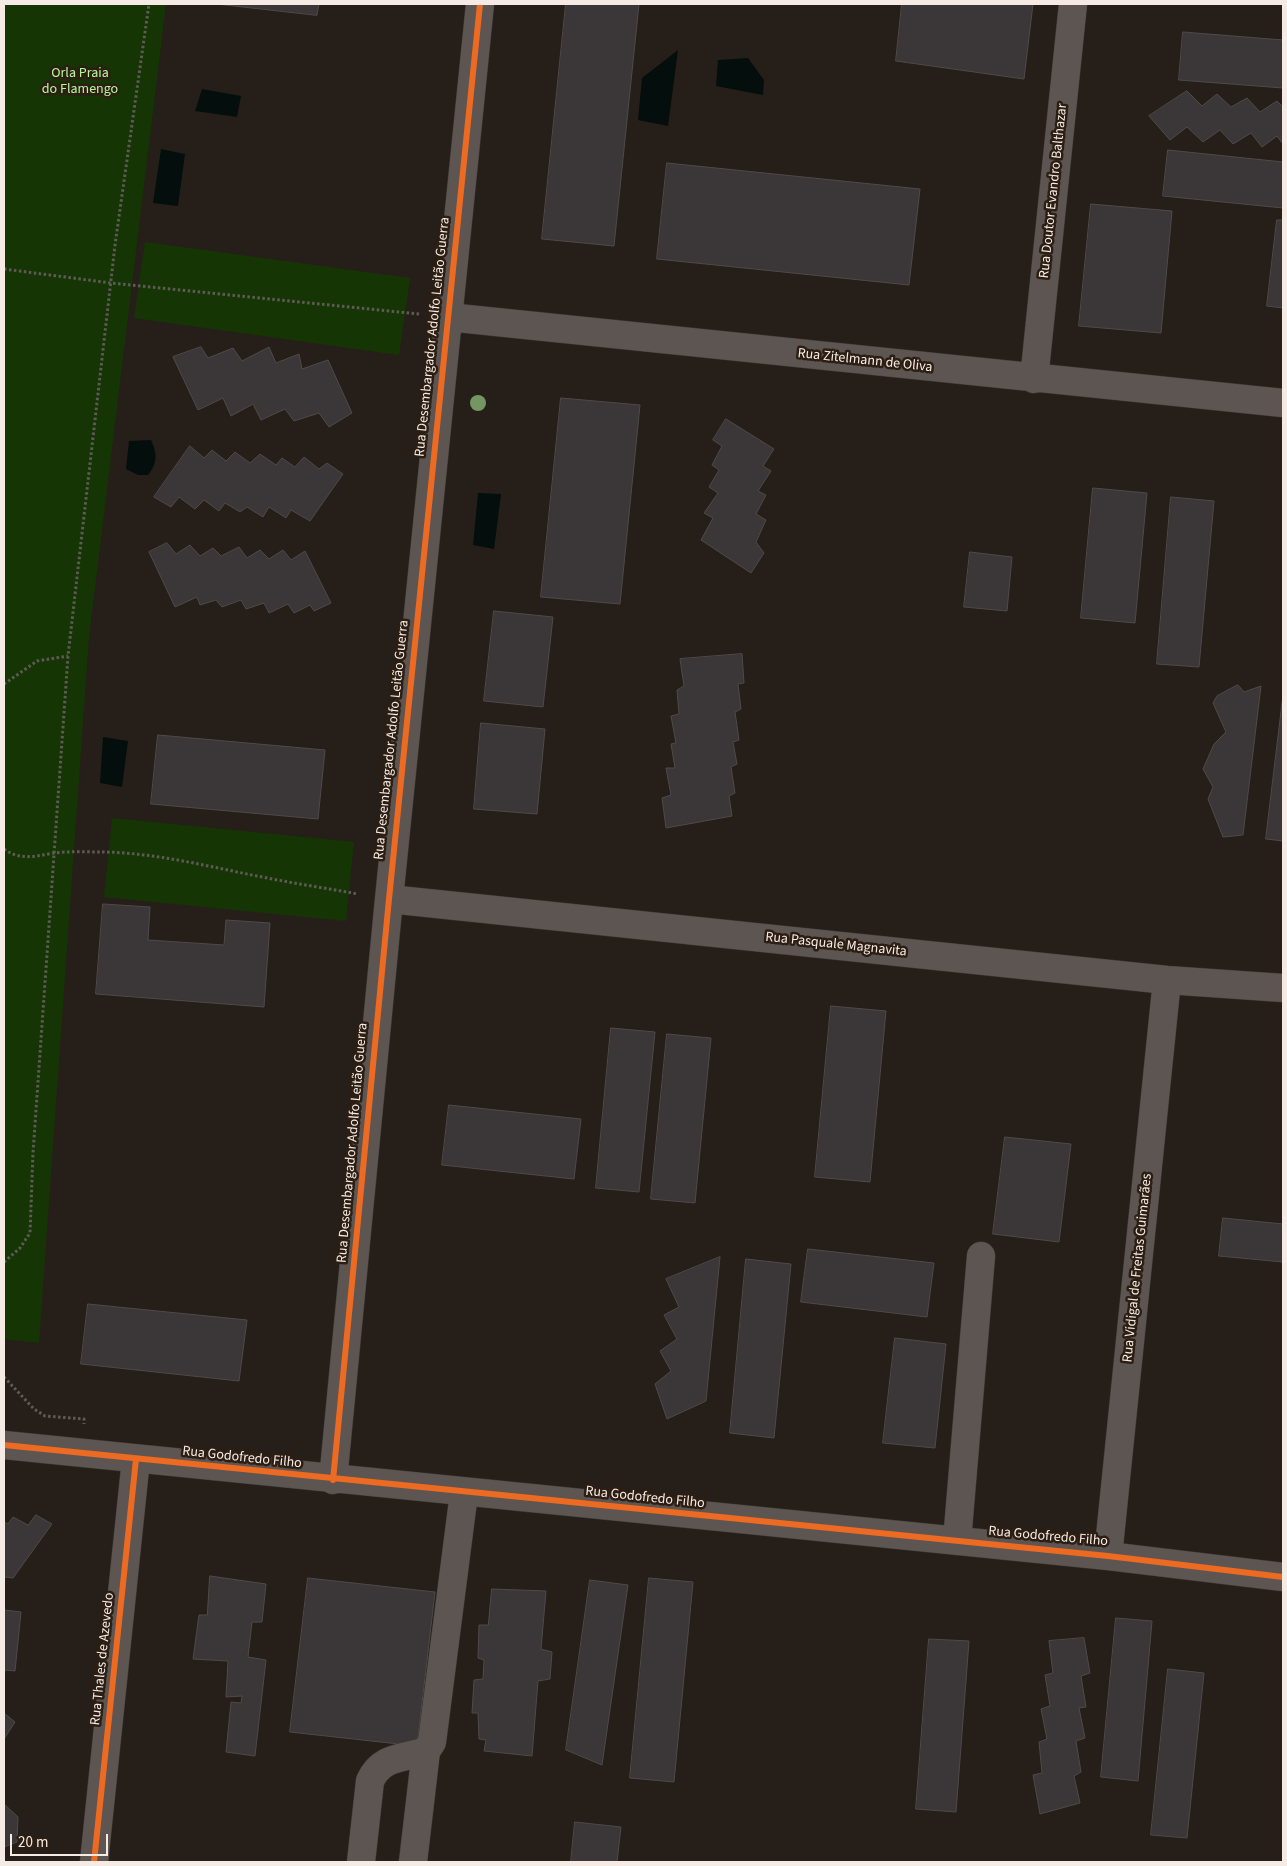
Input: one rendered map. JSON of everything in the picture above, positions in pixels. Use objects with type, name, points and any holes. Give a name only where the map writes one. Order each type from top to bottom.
[{"type":"street","name":"Rua Desembargador Adolfo Leitão Guerra","points":[[333,1480],[388,899],[480,4]]},
{"type":"street","name":"Rua Doutor Evandro Balthazar","points":[[1034,378],[1073,4]]},
{"type":"street","name":"Rua Zitelmann de Oliva","points":[[448,317],[1283,403]]},
{"type":"street","name":"Rua Pasquale Magnavita","points":[[388,899],[1167,980],[1283,988]]},
{"type":"street","name":"Rua Vidigal de Freitas Guimarães","points":[[1108,1556],[1167,980]]},
{"type":"street","points":[[957,1541],[981,1256]]},
{"type":"street","name":"Rua Godofredo Filho","points":[[4,1445],[333,1480],[1108,1556],[1283,1577]]},
{"type":"street","name":"Rua Thales de Azevedo","points":[[94,1862],[136,1459]]},
{"type":"street","points":[[412,1862],[426,1751],[432,1742],[464,1493]]},
{"type":"street","points":[[361,1862],[370,1781],[375,1769],[383,1762],[426,1751]]},
{"type":"path","points":[[4,1262],[20,1248],[30,1233],[68,656],[111,283],[148,4]]},
{"type":"path","points":[[4,269],[111,283],[448,317]]},
{"type":"path","points":[[4,684],[37,661],[68,656]]},
{"type":"path","points":[[4,849],[12,855],[27,857],[54,853],[105,852],[178,858],[258,877],[388,899]]},
{"type":"path","points":[[4,1377],[34,1409],[45,1416],[84,1419],[82,1454]]},
{"type":"green space","name":"Orla Praia do Flamengo","points":[[4,4],[166,4],[89,637],[39,1343],[4,1339]]},
{"type":"green space","points":[[145,242],[410,278],[399,355],[134,318]]},
{"type":"green space","points":[[112,818],[354,842],[346,921],[104,897]]},
{"type":"shaded area","points":[[678,50],[668,126],[638,120],[642,78]]},
{"type":"shaded area","points":[[748,58],[764,80],[763,95],[716,86],[718,60]]},
{"type":"shaded area","points":[[202,89],[241,96],[237,117],[195,111]]},
{"type":"shaded area","points":[[161,149],[185,154],[178,206],[153,203]]},
{"type":"shaded area","points":[[151,440],[156,458],[154,466],[148,475],[138,475],[126,469],[129,441]]},
{"type":"shaded area","points":[[478,493],[501,494],[494,549],[473,545]]},
{"type":"shaded area","points":[[103,737],[128,741],[122,787],[100,783]]},
{"type":"building","points":[[217,4],[319,4],[317,15]]},
{"type":"building","points":[[566,4],[639,4],[614,246],[542,239]]},
{"type":"building","points":[[902,4],[1033,4],[1024,79],[896,61]]},
{"type":"building","points":[[1183,32],[1283,40],[1283,88],[1179,80]]},
{"type":"building","points":[[1187,91],[1202,106],[1217,94],[1231,107],[1247,98],[1260,112],[1277,101],[1283,107],[1283,144],[1277,136],[1262,147],[1251,133],[1233,144],[1220,130],[1203,142],[1187,127],[1170,140],[1149,116]]},
{"type":"building","points":[[1168,150],[1283,162],[1283,208],[1163,196]]},
{"type":"building","points":[[667,163],[920,189],[909,285],[657,259]]},
{"type":"building","points":[[1091,204],[1172,211],[1161,333],[1079,326]]},
{"type":"building","points":[[1277,220],[1283,220],[1283,308],[1267,306]]},
{"type":"building","points":[[201,347],[208,358],[233,348],[242,361],[269,347],[276,363],[299,354],[302,369],[328,360],[352,413],[329,427],[319,413],[294,421],[285,409],[261,420],[253,404],[231,416],[223,398],[198,410],[173,357]]},
{"type":"building","points":[[561,398],[640,405],[620,604],[541,597]]},
{"type":"building","points":[[726,419],[774,449],[763,466],[771,471],[758,491],[766,495],[756,514],[766,520],[756,542],[764,553],[751,573],[701,540],[713,518],[704,513],[718,493],[709,487],[719,470],[712,465],[722,446],[713,440]]},
{"type":"building","points":[[190,446],[204,458],[212,450],[226,461],[235,452],[250,463],[260,454],[276,465],[282,458],[295,467],[304,457],[319,469],[327,463],[343,474],[310,521],[291,510],[286,518],[269,507],[263,517],[247,507],[240,512],[225,503],[219,511],[204,500],[195,509],[179,497],[171,507],[154,497]]},
{"type":"building","points":[[1093,488],[1147,493],[1135,623],[1081,618]]},
{"type":"building","points":[[1171,497],[1214,501],[1199,667],[1157,664]]},
{"type":"building","points":[[167,543],[176,554],[190,545],[200,556],[213,548],[221,556],[239,547],[247,558],[260,550],[269,559],[283,550],[291,560],[305,551],[331,603],[314,611],[310,605],[294,613],[288,604],[269,613],[264,603],[246,609],[241,600],[222,607],[216,600],[200,605],[197,597],[175,607],[149,552]]},
{"type":"building","points":[[970,552],[1012,557],[1007,611],[964,607]]},
{"type":"building","points":[[494,611],[553,617],[543,707],[484,701]]},
{"type":"building","points":[[742,654],[744,683],[738,684],[741,709],[735,712],[739,740],[733,742],[737,764],[731,767],[735,793],[729,796],[732,816],[666,828],[662,798],[671,795],[666,768],[675,768],[671,744],[676,743],[671,716],[679,714],[677,690],[684,686],[680,659]]},
{"type":"building","points":[[1238,685],[1244,692],[1261,686],[1243,835],[1223,837],[1208,799],[1213,787],[1203,769],[1214,744],[1226,732],[1213,703],[1217,696]]},
{"type":"building","points":[[1283,695],[1283,841],[1266,839]]},
{"type":"building","points":[[481,723],[545,729],[537,814],[474,809]]},
{"type":"building","points":[[158,735],[325,750],[318,819],[151,804]]},
{"type":"building","points":[[103,904],[150,907],[148,940],[224,945],[226,920],[270,923],[264,1007],[96,994]]},
{"type":"building","points":[[831,1006],[886,1011],[870,1182],[815,1177]]},
{"type":"building","points":[[611,1028],[655,1032],[639,1192],[596,1188]]},
{"type":"building","points":[[667,1034],[711,1038],[695,1203],[651,1199]]},
{"type":"building","points":[[449,1105],[581,1119],[574,1179],[442,1165]]},
{"type":"building","points":[[1005,1137],[1071,1144],[1059,1242],[993,1234]]},
{"type":"building","points":[[1223,1218],[1283,1224],[1283,1262],[1219,1256]]},
{"type":"building","points":[[808,1249],[934,1263],[927,1317],[801,1302]]},
{"type":"building","points":[[720,1257],[706,1401],[667,1419],[655,1384],[671,1371],[660,1351],[677,1339],[664,1315],[679,1307],[666,1279]]},
{"type":"building","points":[[746,1259],[791,1264],[774,1438],[730,1433]]},
{"type":"building","points":[[88,1304],[247,1320],[239,1381],[81,1364]]},
{"type":"building","points":[[895,1338],[946,1344],[935,1448],[883,1443]]},
{"type":"building","points":[[36,1515],[52,1524],[13,1578],[4,1577],[4,1522],[8,1524],[13,1517],[28,1525]]},
{"type":"building","points":[[210,1576],[266,1584],[262,1622],[252,1622],[248,1657],[266,1660],[255,1756],[226,1752],[231,1702],[241,1703],[242,1696],[226,1697],[228,1661],[193,1659],[199,1615],[207,1615]]},
{"type":"building","points":[[308,1578],[435,1592],[417,1746],[290,1732]]},
{"type":"building","points":[[649,1578],[693,1582],[674,1782],[630,1778]]},
{"type":"building","points":[[590,1580],[628,1585],[602,1765],[566,1750]]},
{"type":"building","points":[[492,1589],[546,1591],[541,1649],[552,1652],[550,1679],[538,1681],[532,1756],[484,1751],[486,1740],[479,1739],[478,1713],[472,1713],[474,1680],[483,1679],[484,1660],[478,1658],[479,1625],[488,1625]]},
{"type":"building","points":[[4,1610],[21,1612],[15,1671],[4,1670]]},
{"type":"building","points":[[1116,1618],[1152,1621],[1138,1781],[1101,1777]]},
{"type":"building","points":[[1084,1638],[1090,1673],[1081,1676],[1086,1707],[1079,1708],[1085,1738],[1076,1741],[1081,1772],[1074,1776],[1080,1803],[1040,1814],[1033,1775],[1042,1773],[1039,1742],[1047,1739],[1041,1709],[1050,1706],[1045,1675],[1053,1673],[1049,1641]]},
{"type":"building","points":[[929,1639],[969,1641],[956,1812],[916,1809]]},
{"type":"building","points":[[1168,1669],[1204,1673],[1187,1838],[1151,1835]]},
{"type":"building","points":[[4,1713],[15,1722],[4,1739]]},
{"type":"building","points":[[4,1804],[18,1817],[17,1842],[4,1847]]},
{"type":"building","points":[[575,1822],[621,1827],[617,1862],[571,1862]]},
{"type":"cycle path","points":[[333,1480],[389,899],[480,4]]},
{"type":"cycle path","points":[[4,1445],[1108,1556],[1283,1577]]},
{"type":"cycle path","points":[[94,1862],[136,1459]]}]
